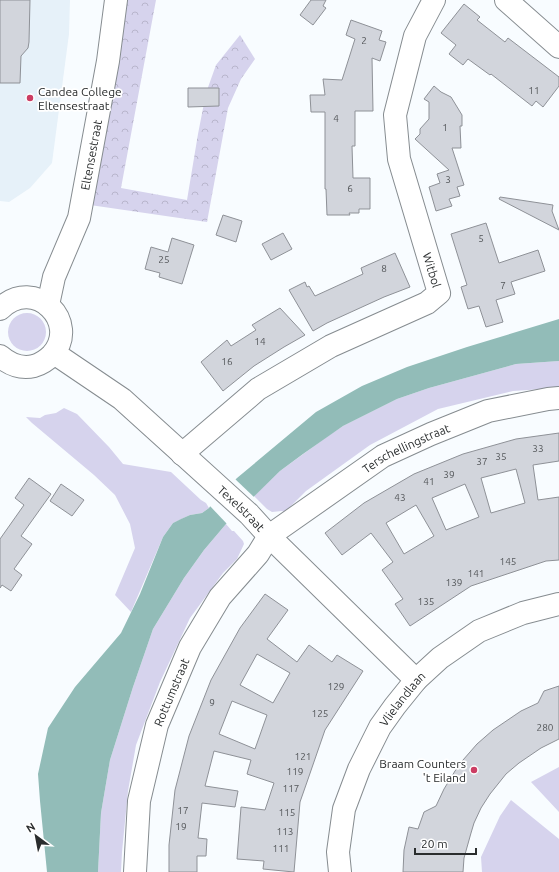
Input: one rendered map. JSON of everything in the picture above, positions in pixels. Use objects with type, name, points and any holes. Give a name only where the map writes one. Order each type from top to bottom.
[{"type":"street","name":"Eltensestraat","points":[[48,305],[54,278],[79,218],[108,61],[116,0]]},
{"type":"street","name":"Witbol","points":[[182,454],[258,389],[331,346],[428,303],[439,293],[399,159],[395,115],[415,36],[434,0]]},
{"type":"street","points":[[506,0],[559,47]]},
{"type":"street","points":[[0,309],[9,301],[18,298],[29,297],[39,300],[48,305],[57,316],[61,335],[54,353],[46,361],[35,366],[24,367],[13,365],[1,360]]},
{"type":"street","name":"Texelstraat","points":[[54,353],[122,399],[212,480],[249,514],[269,536],[416,680]]},
{"type":"street","name":"Terschellingstraat","points":[[269,536],[383,456],[431,434],[488,411],[559,398]]},
{"type":"street","name":"Rottumstraat","points":[[135,872],[139,801],[157,726],[190,647],[220,597],[258,554],[269,536]]},
{"type":"street","name":"Vlielandlaan","points":[[340,872],[338,852],[344,809],[358,770],[380,727],[394,706],[416,680],[440,658],[479,631],[523,613],[559,604]]},
{"type":"shaded area","name":"Candea College Eltensestraat","points":[[0,0],[70,0],[69,34],[52,163],[30,188],[9,202],[0,201]]},
{"type":"shaded area","points":[[559,319],[559,361],[516,364],[429,388],[397,399],[343,426],[303,454],[280,471],[226,524],[204,550],[184,578],[153,629],[110,760],[101,813],[98,872],[47,872],[38,774],[48,728],[75,687],[121,633],[140,594],[163,537],[173,523],[190,515],[202,513],[209,508],[237,478],[316,412],[362,386],[407,367]]},
{"type":"green space","points":[[127,0],[156,0],[121,188],[187,200],[206,93],[216,65],[240,35],[255,59],[241,79],[228,108],[207,222],[90,205],[107,127]]},
{"type":"green space","points":[[27,313],[37,316],[43,322],[46,332],[43,342],[37,348],[27,351],[17,348],[11,342],[8,332],[11,322],[17,316]]},
{"type":"green space","points":[[559,361],[559,388],[513,391],[438,409],[370,445],[306,491],[285,512],[272,512],[254,496],[280,471],[328,436],[343,426],[397,399],[429,388],[516,364]]},
{"type":"green space","points":[[64,408],[77,414],[109,447],[123,464],[171,472],[206,503],[209,508],[202,513],[190,515],[173,523],[163,537],[131,612],[115,595],[135,548],[130,524],[115,495],[26,417],[40,418],[45,415],[56,413]]},
{"type":"green space","points":[[226,524],[243,541],[244,544],[237,559],[223,573],[190,618],[160,682],[136,745],[128,791],[121,872],[98,872],[101,813],[110,760],[153,629],[184,578],[204,550]]},
{"type":"green space","points":[[559,767],[559,812],[531,782]]},
{"type":"green space","points":[[511,800],[559,839],[559,872],[482,872],[481,857],[500,816]]},
{"type":"pier","points":[[234,478],[255,498],[228,525],[209,505],[211,501]]},
{"type":"building","points":[[0,0],[30,0],[29,42],[28,48],[21,56],[20,83],[0,83]]},
{"type":"building","points":[[311,0],[326,0],[323,6],[326,8],[313,25],[300,15]]},
{"type":"building","points":[[464,4],[480,17],[477,20],[505,42],[508,38],[559,77],[559,86],[543,107],[536,101],[532,106],[491,74],[490,75],[468,59],[463,65],[449,54],[456,45],[441,33]]},
{"type":"building","points":[[351,20],[382,31],[379,40],[386,42],[380,61],[372,58],[373,111],[355,111],[355,146],[352,146],[353,178],[370,178],[370,209],[359,209],[359,213],[349,213],[350,215],[327,215],[325,189],[325,112],[311,112],[310,95],[325,95],[323,79],[342,80],[355,39],[346,35]]},
{"type":"building","points":[[434,86],[441,92],[451,97],[462,115],[462,126],[460,126],[461,148],[452,148],[464,185],[457,187],[460,196],[449,199],[452,206],[436,211],[429,187],[440,183],[437,174],[449,170],[415,139],[420,134],[420,129],[429,119],[429,102],[424,99]]},
{"type":"building","points":[[188,88],[219,88],[219,106],[188,107]]},
{"type":"building","points":[[500,197],[553,205],[552,211],[559,230],[499,199]]},
{"type":"building","points":[[223,215],[242,221],[236,242],[216,235]]},
{"type":"building","points":[[486,223],[499,263],[538,250],[545,271],[511,282],[515,294],[496,300],[503,322],[486,327],[479,306],[468,309],[461,287],[467,285],[451,234]]},
{"type":"building","points":[[283,233],[292,249],[271,260],[262,244]]},
{"type":"building","points":[[172,238],[194,245],[182,284],[159,277],[160,273],[145,269],[151,247],[168,252]]},
{"type":"building","points":[[395,253],[410,287],[384,297],[313,331],[289,290],[305,282],[307,287],[309,286],[315,296],[363,274],[361,268]]},
{"type":"building","points":[[280,308],[305,335],[254,366],[223,391],[201,362],[227,340],[231,346],[256,330],[252,325]]},
{"type":"building","points":[[559,433],[559,461],[533,465],[538,500],[559,497],[559,560],[546,561],[471,586],[410,626],[395,604],[403,599],[382,570],[393,562],[371,533],[342,555],[325,533],[364,503],[414,474],[463,454],[516,439]],"holes":[[[516,469],[525,503],[491,513],[481,478]],[[465,484],[479,517],[446,530],[432,498]],[[416,505],[434,536],[404,554],[386,523]]]},
{"type":"building","points":[[29,478],[51,494],[21,536],[32,544],[14,569],[22,575],[11,591],[2,585],[0,588],[0,539],[24,505],[15,498]]},
{"type":"building","points":[[61,484],[84,500],[72,516],[50,501]]},
{"type":"building","points":[[265,594],[288,610],[267,639],[297,662],[309,645],[332,662],[337,655],[363,671],[325,730],[300,802],[294,872],[263,869],[264,861],[237,859],[241,807],[265,810],[274,783],[247,774],[251,760],[214,751],[205,786],[238,791],[235,807],[202,803],[198,838],[207,839],[206,856],[197,856],[197,872],[169,872],[169,845],[175,790],[189,736],[211,680],[240,628]],"holes":[[[257,654],[290,673],[273,703],[240,685]],[[232,701],[267,715],[255,749],[219,734]]]},
{"type":"building","points":[[559,686],[559,739],[541,748],[519,763],[506,774],[490,794],[474,823],[464,858],[463,872],[403,872],[404,850],[409,827],[418,829],[424,812],[436,806],[444,789],[463,760],[477,744],[493,730],[521,711],[538,703],[544,691]]},
{"type":"place","name":"Candea College Eltensestraat","points":[[30,98]]},
{"type":"place","name":"Braam Counters 't Eiland","points":[[474,770]]}]
